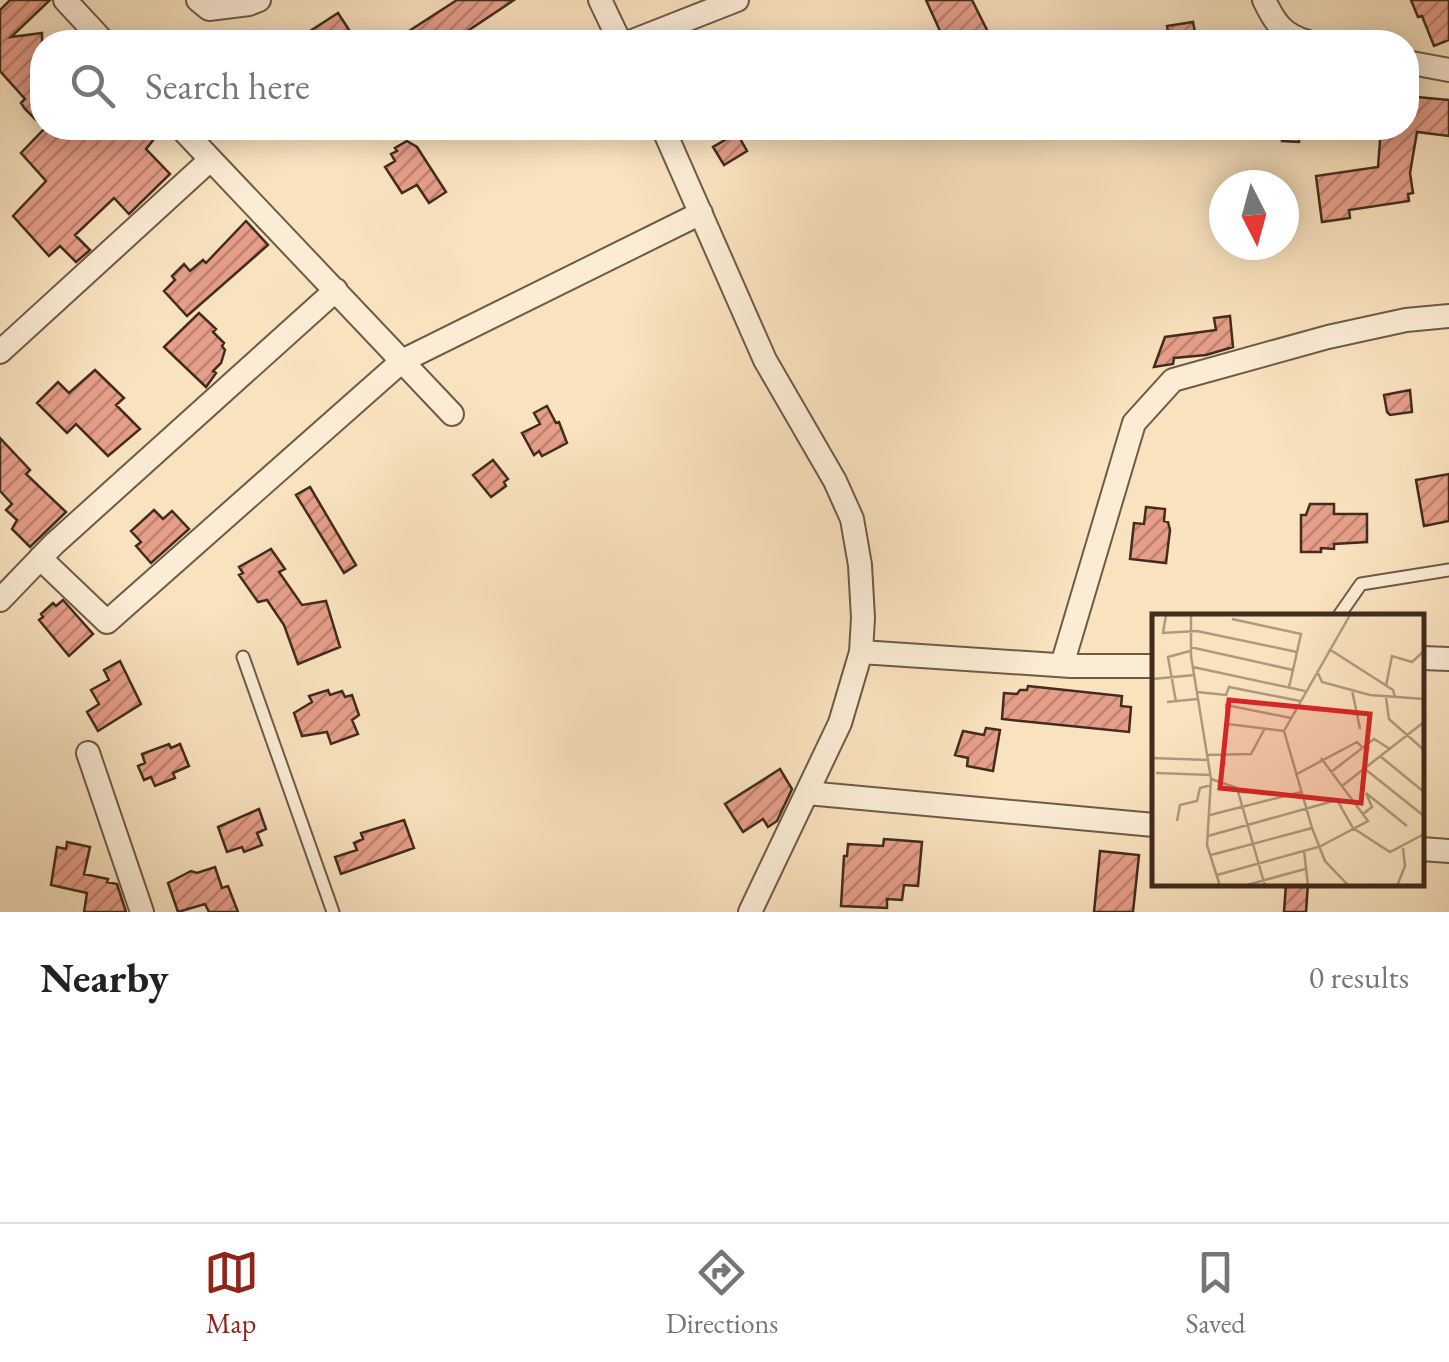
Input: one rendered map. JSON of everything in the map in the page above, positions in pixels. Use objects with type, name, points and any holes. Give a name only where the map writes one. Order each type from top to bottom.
[{"type":"street","points":[[65,0],[93,30]]},
{"type":"street","points":[[198,0],[210,9],[258,0]]},
{"type":"street","points":[[600,0],[614,30]]},
{"type":"street","points":[[661,30],[737,0]]},
{"type":"street","points":[[1264,0],[1282,30]]},
{"type":"street","points":[[1419,64],[1449,70]]},
{"type":"street","points":[[192,140],[452,414]]},
{"type":"street","points":[[669,140],[765,360],[852,518],[860,565],[861,652],[840,723],[750,912]]},
{"type":"street","points":[[0,352],[210,160]]},
{"type":"street","points":[[40,558],[107,622],[402,361],[700,212]]},
{"type":"street","points":[[0,600],[40,558],[336,290]]},
{"type":"street","points":[[1062,665],[1134,422],[1173,380],[1328,337],[1406,320],[1449,316]]},
{"type":"street","points":[[861,652],[1062,665],[1152,666]]},
{"type":"street","points":[[1424,658],[1449,659]]},
{"type":"street","points":[[88,753],[142,912]]},
{"type":"street","points":[[807,793],[1152,825]]},
{"type":"street","points":[[1424,850],[1449,851]]},
{"type":"lane","points":[[1340,614],[1362,584],[1449,570]]},
{"type":"lane","points":[[243,657],[333,912]]},
{"type":"building","points":[[10,0],[50,0],[11,37],[30,35],[30,114],[21,103],[25,99],[0,71],[0,10]]},
{"type":"building","points":[[457,0],[514,0],[469,30],[411,30]]},
{"type":"building","points":[[926,0],[972,0],[987,30],[940,30]]},
{"type":"building","points":[[1411,0],[1449,0],[1449,40],[1434,46]]},
{"type":"building","points":[[338,13],[349,30],[312,30]]},
{"type":"building","points":[[1193,22],[1195,30],[1168,30],[1167,26]]},
{"type":"building","points":[[1419,97],[1449,100],[1449,136],[1419,132]]},
{"type":"building","points":[[33,140],[153,140],[146,149],[170,174],[129,214],[114,198],[75,235],[90,250],[76,262],[60,246],[49,256],[13,216],[46,181],[21,153]]},
{"type":"building","points":[[725,140],[741,140],[747,151],[724,165],[713,147]]},
{"type":"building","points":[[1380,140],[1416,140],[1410,173],[1413,193],[1408,194],[1409,201],[1349,210],[1350,218],[1322,222],[1316,176],[1378,167]]},
{"type":"building","points":[[407,141],[417,147],[446,192],[429,203],[417,185],[402,193],[385,167],[395,161],[391,154],[397,151],[395,148]]},
{"type":"building","points":[[246,221],[268,245],[187,316],[164,291],[175,280],[172,276],[184,264],[190,271],[203,260],[206,263]]},
{"type":"building","points":[[199,313],[216,329],[213,332],[224,343],[225,350],[206,387],[164,347]]},
{"type":"building","points":[[1230,316],[1233,347],[1174,358],[1173,364],[1154,367],[1165,337],[1216,330],[1214,318]]},
{"type":"building","points":[[95,370],[124,398],[116,405],[140,429],[108,456],[76,424],[67,433],[37,403],[58,382],[69,393]]},
{"type":"building","points":[[1410,390],[1412,412],[1390,415],[1384,395]]},
{"type":"building","points":[[547,406],[567,443],[542,456],[539,451],[534,455],[522,433],[540,424],[534,413]]},
{"type":"building","points":[[0,438],[30,470],[26,474],[66,512],[30,547],[12,529],[17,520],[6,510],[12,504],[0,491]]},
{"type":"building","points":[[493,460],[508,479],[504,482],[506,486],[491,497],[473,475]]},
{"type":"building","points":[[1449,474],[1449,521],[1424,526],[1416,480]]},
{"type":"building","points":[[310,487],[356,565],[344,573],[296,495]]},
{"type":"building","points":[[1310,504],[1334,504],[1334,514],[1367,514],[1367,542],[1301,552],[1301,515],[1306,515]]},
{"type":"building","points":[[1146,507],[1165,509],[1164,521],[1170,530],[1166,563],[1130,559],[1134,523],[1144,524]]},
{"type":"building","points":[[154,510],[163,519],[172,511],[189,529],[151,563],[136,546],[141,542],[131,531]]},
{"type":"building","points":[[271,549],[285,569],[279,572],[302,605],[326,601],[340,647],[298,664],[284,625],[267,600],[258,602],[239,575],[243,573],[239,567]]},
{"type":"building","points":[[63,600],[93,634],[69,656],[39,620],[53,603],[56,606]]},
{"type":"building","points":[[120,661],[141,704],[98,731],[87,712],[99,704],[91,690],[109,680],[104,670]]},
{"type":"building","points":[[1028,686],[1122,696],[1121,706],[1131,707],[1129,732],[1002,719],[1004,693],[1017,694]]},
{"type":"building","points":[[328,690],[330,695],[342,691],[345,697],[352,695],[359,715],[352,720],[358,734],[331,744],[327,732],[302,736],[294,713],[312,702],[309,696]]},
{"type":"building","points":[[986,728],[1000,730],[993,771],[967,766],[968,758],[955,755],[963,731],[984,735]]},
{"type":"building","points":[[169,744],[171,748],[180,744],[189,766],[173,773],[175,778],[155,786],[151,777],[144,780],[138,766],[145,763],[142,754]]},
{"type":"building","points":[[780,769],[792,789],[777,821],[768,827],[763,819],[743,832],[725,804]]},
{"type":"building","points":[[259,809],[266,829],[257,833],[262,845],[244,852],[242,847],[227,852],[218,827]]},
{"type":"building","points":[[404,820],[414,848],[341,874],[335,857],[357,850],[354,843],[363,839],[361,833]]},
{"type":"building","points":[[884,839],[922,842],[918,886],[904,885],[902,900],[887,899],[887,908],[841,906],[848,844],[883,846]]},
{"type":"building","points":[[67,842],[90,847],[84,874],[117,884],[126,912],[84,912],[87,893],[51,885],[57,847],[66,849]]},
{"type":"building","points":[[1100,851],[1139,855],[1133,912],[1094,912]]},
{"type":"building","points":[[215,867],[222,888],[228,886],[238,912],[209,912],[205,904],[178,912],[168,883],[191,871]]},
{"type":"building","points":[[1286,887],[1308,887],[1306,912],[1284,912]]}]
